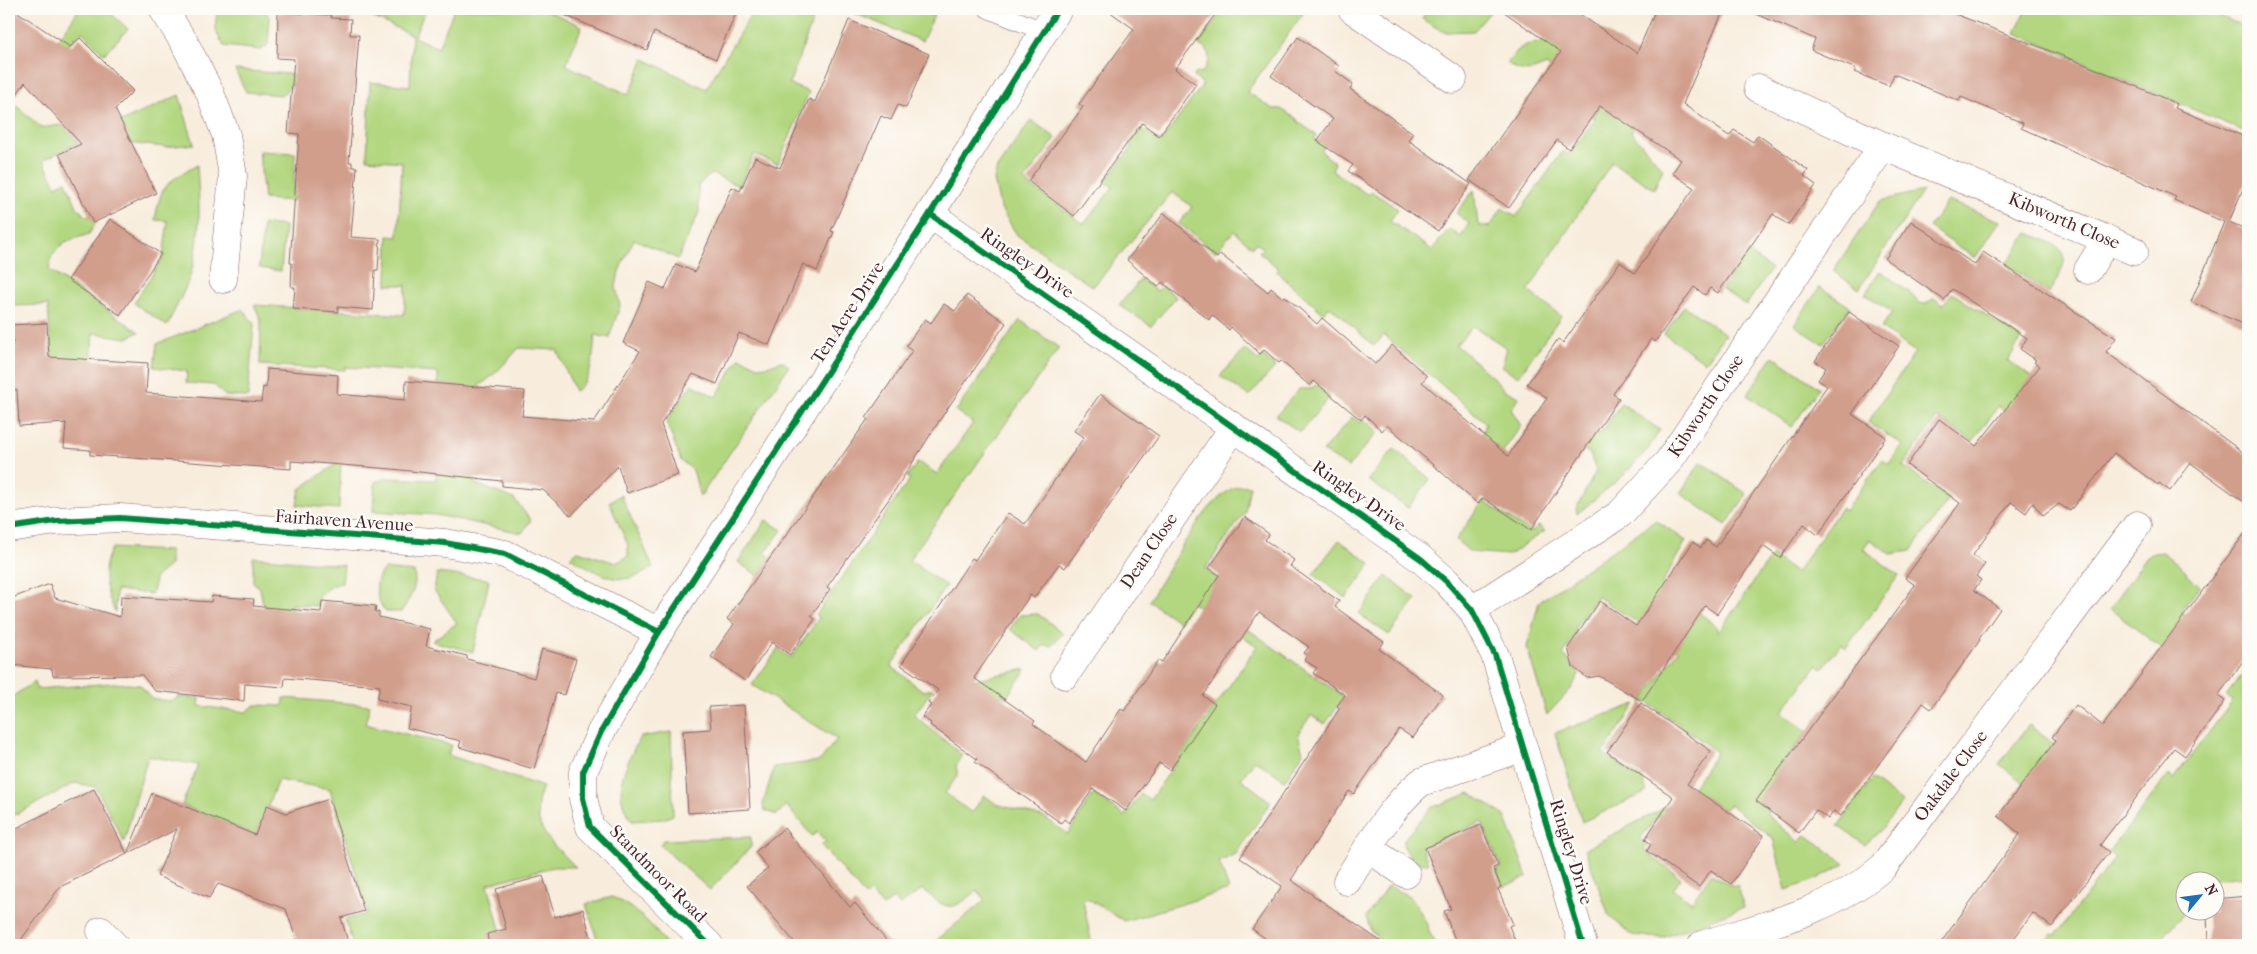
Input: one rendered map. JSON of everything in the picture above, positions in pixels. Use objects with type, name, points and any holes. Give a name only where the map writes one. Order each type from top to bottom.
[{"type":"street","points":[[163,9],[184,42],[210,93],[226,135],[232,176],[223,279]]},
{"type":"street","name":"Ten Acre Drive","points":[[659,632],[930,214],[1058,9]]},
{"type":"street","points":[[1352,9],[1453,79]]},
{"type":"street","name":"Kibworth Close","points":[[1758,88],[1883,146],[2134,251]]},
{"type":"street","name":"Kibworth Close","points":[[1472,610],[1620,514],[1646,488],[1668,462],[1883,146]]},
{"type":"street","name":"Ringley Drive","points":[[930,214],[1422,559],[1447,582],[1472,610],[1495,655],[1583,945]]},
{"type":"street","points":[[2088,270],[2106,239]]},
{"type":"street","name":"Dean Close","points":[[1065,675],[1234,427]]},
{"type":"street","name":"Fairhaven Avenue","points":[[9,528],[56,521],[120,518],[445,543],[505,554],[659,632]]},
{"type":"street","name":"Oakdale Close","points":[[1702,945],[1819,906],[1852,891],[1884,866],[2137,525]]},
{"type":"street","name":"Standmoor Road","points":[[659,632],[601,732],[583,772],[583,798],[590,827],[709,945]]},
{"type":"street","points":[[1347,881],[1394,809],[1407,793],[1421,782],[1523,747]]},
{"type":"street","points":[[1368,848],[1406,874]]},
{"type":"lane","points":[[988,9],[1044,31]]},
{"type":"green space","points":[[79,9],[106,9],[128,29],[104,54],[82,32],[65,48],[57,42]]},
{"type":"green space","points":[[219,9],[253,9],[270,16],[268,45],[261,50],[224,46],[216,28]]},
{"type":"green space","points":[[362,9],[426,9],[414,37],[438,48],[454,10],[451,9],[544,9],[582,26],[566,65],[629,95],[644,59],[706,89],[754,9],[817,9],[789,84],[809,92],[778,164],[754,154],[739,186],[712,174],[705,179],[698,186],[699,212],[678,259],[634,239],[619,271],[616,287],[620,306],[609,338],[595,335],[589,374],[581,386],[575,391],[557,350],[519,348],[493,375],[475,388],[452,395],[438,396],[438,373],[345,367],[345,370],[260,365],[261,320],[254,305],[404,315],[406,285],[387,285],[388,236],[398,237],[402,162],[367,159],[370,82],[410,86],[412,35],[361,12]]},
{"type":"green space","points":[[844,9],[918,9],[934,16],[922,41]]},
{"type":"green space","points":[[1223,9],[1306,9],[1247,92],[1273,109],[1281,109],[1317,135],[1314,139],[1325,146],[1321,151],[1335,163],[1332,170],[1368,195],[1371,191],[1398,209],[1390,221],[1432,250],[1449,229],[1461,237],[1469,223],[1456,213],[1474,190],[1478,225],[1490,227],[1502,208],[1516,217],[1563,151],[1569,155],[1595,119],[1593,117],[1602,104],[1653,99],[1631,132],[1663,169],[1654,189],[1612,162],[1528,291],[1561,316],[1518,377],[1502,366],[1507,348],[1473,326],[1456,345],[1498,382],[1504,390],[1519,397],[1511,409],[1521,426],[1495,463],[1478,450],[1486,423],[1384,335],[1374,346],[1330,306],[1323,313],[1277,272],[1279,269],[1259,252],[1263,248],[1256,243],[1252,247],[1234,231],[1215,252],[1179,223],[1192,207],[1172,192],[1093,287],[1017,235],[1000,207],[994,180],[997,168],[1031,120],[1056,138],[1024,181],[1084,224],[1113,187],[1105,181],[1132,147],[1129,144],[1141,128],[1161,142],[1203,84],[1194,77],[1196,73],[1203,72],[1209,60],[1208,51],[1198,44]]},
{"type":"green space","points":[[1429,9],[1488,9],[1491,11],[1474,31],[1444,32],[1422,19]]},
{"type":"green space","points":[[2026,9],[2202,9],[2248,28],[2248,133],[2015,33]]},
{"type":"green space","points":[[1545,39],[1566,51],[1552,70],[1546,65],[1526,71],[1517,69],[1507,63],[1523,47]]},
{"type":"green space","points":[[235,70],[301,75],[282,95],[246,92]]},
{"type":"green space","points":[[179,95],[194,144],[166,147],[127,143],[119,123]]},
{"type":"green space","points":[[16,105],[41,128],[61,125],[79,143],[43,160],[56,186],[66,181],[77,207],[85,216],[100,217],[89,234],[65,242],[52,255],[49,270],[139,332],[127,338],[93,333],[90,382],[53,380],[48,305],[9,306],[9,117]]},
{"type":"green space","points":[[259,151],[295,153],[293,201],[264,199]]},
{"type":"green space","points":[[197,165],[199,217],[195,256],[187,284],[167,326],[134,303],[163,257],[168,221],[155,220],[163,191],[171,181]]},
{"type":"green space","points":[[1923,191],[1859,289],[1833,271],[1880,201]]},
{"type":"green space","points":[[1948,201],[2000,221],[1975,258],[1929,227]]},
{"type":"green space","points":[[263,224],[285,226],[281,271],[259,268]]},
{"type":"green space","points":[[2028,233],[2053,244],[2064,254],[2062,269],[2049,293],[2006,264]]},
{"type":"green space","points":[[1748,252],[1771,269],[1746,305],[1722,290]]},
{"type":"green space","points":[[1880,271],[1908,291],[1919,303],[1926,304],[1934,298],[1943,305],[1952,293],[2021,338],[2008,361],[2077,407],[2053,443],[1998,406],[1973,441],[1937,417],[1903,466],[1949,499],[1911,551],[1891,554],[1870,539],[1863,549],[1899,575],[1846,648],[1841,644],[1822,669],[1817,665],[1782,712],[1807,731],[1774,775],[1786,785],[1767,812],[1768,816],[1799,842],[1806,835],[1845,864],[1815,880],[1786,890],[1773,838],[1730,805],[1724,809],[1687,796],[1717,752],[1646,701],[1641,703],[1679,650],[1597,596],[1576,627],[1576,633],[1563,654],[1579,674],[1571,689],[1547,715],[1527,647],[1539,602],[1656,520],[1686,541],[1662,583],[1716,626],[1718,633],[1772,555],[1796,573],[1841,508],[1845,511],[1882,460],[1889,464],[1902,445],[1868,422],[1915,352],[1881,328],[1892,312],[1865,294]]},
{"type":"green space","points":[[1141,279],[1157,291],[1163,286],[1176,297],[1151,326],[1119,305]]},
{"type":"green space","points":[[1820,287],[1850,307],[1823,344],[1794,325]]},
{"type":"green space","points":[[1684,306],[1725,334],[1705,362],[1664,334]]},
{"type":"green space","points":[[243,309],[254,324],[248,397],[225,396],[214,385],[186,383],[187,371],[154,367],[157,344]]},
{"type":"green space","points":[[1020,320],[1059,348],[909,560],[946,586],[891,666],[923,691],[933,689],[914,715],[962,755],[956,766],[958,775],[945,793],[972,813],[984,795],[996,804],[1045,818],[1068,834],[1093,794],[1125,816],[1141,794],[1150,800],[1257,646],[1192,603],[1179,622],[1149,601],[1195,526],[1217,500],[1238,486],[1250,486],[1245,512],[1205,569],[1260,608],[1246,628],[1344,697],[1325,724],[1311,715],[1298,734],[1303,753],[1285,780],[1255,760],[1241,779],[1271,802],[1236,854],[1219,862],[1229,890],[1124,921],[1087,898],[1083,901],[1092,945],[931,945],[985,900],[977,891],[955,905],[944,905],[923,889],[900,905],[894,898],[883,907],[870,893],[866,897],[821,845],[826,842],[817,832],[812,836],[786,805],[777,815],[764,810],[763,804],[774,767],[820,761],[837,739],[752,685],[778,649],[791,658],[819,618],[816,615],[910,479],[907,477],[918,462],[937,474],[973,423],[956,411]]},
{"type":"green space","points":[[1245,349],[1259,361],[1263,356],[1275,367],[1249,396],[1220,376]]},
{"type":"green space","points":[[1773,356],[1819,388],[1792,427],[1747,395]]},
{"type":"green space","points":[[739,358],[758,366],[767,366],[782,361],[789,366],[700,497],[694,473],[691,468],[681,461],[666,421],[692,384],[716,397]]},
{"type":"green space","points":[[1316,385],[1330,397],[1300,432],[1276,416],[1299,389],[1310,389]]},
{"type":"green space","points":[[1621,403],[1660,430],[1648,449],[1625,474],[1577,514],[1576,509],[1596,471],[1590,454],[1569,439],[1579,424],[1595,435],[1602,432]]},
{"type":"green space","points":[[1352,417],[1360,423],[1364,419],[1378,432],[1348,467],[1323,451]]},
{"type":"green space","points":[[1394,449],[1430,479],[1408,508],[1368,480]]},
{"type":"green space","points":[[341,461],[339,509],[297,505],[300,489]]},
{"type":"green space","points":[[1701,462],[1747,494],[1726,525],[1680,493]]},
{"type":"green space","points":[[437,469],[470,472],[474,483],[514,499],[531,520],[522,533],[436,515],[373,511],[375,482],[387,478],[436,480]]},
{"type":"green space","points":[[621,495],[653,567],[630,578],[620,579],[601,574],[570,557],[578,551],[616,563],[628,556],[628,545],[609,502]]},
{"type":"green space","points":[[1483,501],[1531,532],[1539,526],[1545,531],[1509,555],[1470,552],[1456,540]]},
{"type":"green space","points":[[766,520],[782,530],[765,553],[773,559],[760,577],[738,562]]},
{"type":"green space","points":[[1339,540],[1371,564],[1346,598],[1313,574]]},
{"type":"green space","points":[[112,548],[170,551],[170,565],[155,577],[154,589],[151,594],[116,590],[115,612],[105,580],[106,564]]},
{"type":"green space","points":[[2163,552],[2200,586],[2181,611],[2193,620],[2169,654],[2110,609],[2147,556]]},
{"type":"green space","points":[[253,557],[344,565],[342,583],[325,590],[317,606],[291,604],[290,615],[278,615],[263,604],[260,588],[253,582]]},
{"type":"green space","points":[[384,569],[414,572],[414,588],[401,612],[386,612],[378,597],[378,579]]},
{"type":"green space","points":[[437,573],[486,579],[489,581],[473,652],[432,641],[457,623],[434,590]]},
{"type":"green space","points":[[1386,576],[1416,599],[1389,635],[1359,614]]},
{"type":"green space","points":[[1038,614],[1063,633],[1051,646],[1044,645],[1039,651],[1010,629],[1020,615]]},
{"type":"green space","points":[[2248,667],[2248,876],[2224,878],[2224,872],[2174,872],[2174,922],[2176,922],[2155,945],[2043,945],[2053,934],[2056,935],[2115,858],[2109,852],[2168,775],[2173,779],[2233,701],[2226,696]]},
{"type":"green space","points":[[1026,669],[1006,698],[1002,695],[997,703],[963,682]]},
{"type":"green space","points":[[35,681],[36,689],[114,683],[140,685],[152,699],[172,701],[179,697],[200,698],[199,706],[246,712],[255,705],[283,706],[284,698],[370,705],[365,724],[451,745],[448,755],[543,787],[537,812],[539,822],[550,841],[576,867],[553,867],[488,884],[504,945],[353,945],[345,920],[368,913],[330,789],[278,780],[256,835],[182,805],[198,765],[148,756],[124,842],[96,787],[75,783],[9,818],[9,699]]},
{"type":"green space","points":[[1636,704],[1603,753],[1642,779],[1647,792],[1582,822],[1555,733]]},
{"type":"green space","points":[[2029,725],[2072,758],[2042,797],[1999,764]]},
{"type":"green space","points":[[671,732],[673,815],[663,819],[632,821],[625,810],[621,789],[622,779],[630,758],[640,737]]},
{"type":"green space","points":[[1872,779],[1902,802],[1883,828],[1865,845],[1838,826]]},
{"type":"green space","points":[[1470,793],[1505,816],[1527,877],[1503,887],[1496,870],[1501,867],[1482,822],[1422,847],[1428,863],[1424,864],[1412,860],[1403,845],[1405,838],[1431,808]]},
{"type":"green space","points":[[1678,801],[1665,821],[1658,816],[1640,839],[1647,844],[1644,851],[1681,878],[1673,889],[1692,902],[1711,874],[1730,885],[1738,886],[1744,907],[1662,938],[1632,935],[1609,916],[1585,849]]},
{"type":"green space","points":[[751,837],[751,847],[710,890],[660,845],[663,840]]},
{"type":"green space","points":[[1388,886],[1411,897],[1424,918],[1435,945],[1377,944],[1380,939],[1371,931],[1366,917]]},
{"type":"green space","points":[[612,897],[643,917],[666,945],[599,945],[586,904]]},
{"type":"building","points":[[9,9],[13,9],[70,47],[80,38],[133,91],[115,109],[156,193],[93,223],[59,154],[81,144],[25,82],[9,106]]},
{"type":"building","points":[[550,9],[738,9],[716,59],[654,32],[647,50]]},
{"type":"building","points":[[1106,9],[1219,9],[1175,69],[1196,84],[1159,136],[1142,123],[1074,216],[1028,181],[1083,107],[1079,104],[1134,29]]},
{"type":"building","points":[[1500,9],[1572,9],[1637,53],[1656,9],[1724,9],[1683,104],[1729,136],[1734,130],[1753,142],[1758,135],[1808,170],[1804,176],[1816,185],[1788,225],[1773,214],[1718,293],[1710,288],[1705,295],[1694,287],[1655,342],[1651,339],[1613,394],[1619,398],[1531,530],[1483,498],[1478,504],[1387,425],[1382,431],[1365,415],[1361,420],[1314,381],[1310,386],[1281,361],[1279,363],[1264,350],[1260,354],[1231,327],[1229,330],[1212,315],[1209,320],[1162,282],[1158,287],[1127,260],[1164,213],[1217,258],[1220,254],[1268,292],[1271,288],[1283,298],[1285,296],[1317,324],[1322,318],[1375,364],[1392,345],[1427,376],[1422,382],[1508,456],[1547,398],[1527,384],[1558,339],[1563,343],[1620,262],[1635,273],[1694,188],[1672,173],[1681,160],[1600,106],[1569,149],[1557,140],[1509,208],[1469,180],[1561,52]]},
{"type":"building","points":[[1744,9],[1942,9],[2099,70],[2177,104],[2175,108],[2248,138],[2248,177],[2229,222],[2248,230],[2248,326],[2191,302],[2224,222],[2174,200],[2176,197],[2021,128],[2023,123],[1961,97],[1959,101],[1894,74],[1889,86],[1854,72],[1856,69],[1811,50],[1815,39]]},
{"type":"building","points":[[278,12],[331,15],[331,18],[351,19],[350,35],[359,35],[349,162],[352,162],[352,167],[357,167],[351,237],[380,239],[378,270],[375,270],[373,310],[338,307],[338,312],[293,309],[295,287],[291,287],[292,263],[290,263],[299,134],[288,133],[294,59],[277,58]]},
{"type":"building","points":[[849,20],[929,54],[906,108],[898,105],[891,120],[881,116],[831,231],[834,232],[817,271],[803,264],[769,345],[739,333],[717,384],[693,374],[661,424],[678,475],[627,493],[618,466],[571,516],[543,490],[502,486],[502,481],[392,469],[291,461],[291,469],[90,455],[90,450],[64,448],[66,423],[19,426],[17,390],[9,390],[9,343],[13,343],[11,325],[47,323],[49,357],[148,363],[146,393],[261,402],[263,387],[266,388],[267,369],[338,375],[337,394],[405,400],[406,381],[525,391],[522,416],[594,422],[640,351],[623,343],[649,282],[665,289],[676,264],[695,272],[732,187],[740,191],[755,157],[780,168],[809,99],[815,102]]},
{"type":"building","points":[[1298,37],[1339,66],[1335,71],[1353,84],[1350,89],[1413,133],[1408,140],[1471,184],[1438,231],[1348,171],[1353,165],[1317,141],[1333,119],[1271,76]]},
{"type":"building","points":[[110,219],[161,254],[120,315],[68,280]]},
{"type":"building","points":[[1911,221],[1975,265],[1983,252],[2116,338],[2106,352],[2248,456],[2248,505],[2191,463],[2170,491],[2159,483],[2158,485],[2114,453],[2070,511],[2059,504],[2043,516],[2033,503],[2026,513],[2011,502],[1973,555],[1985,564],[1976,576],[1981,580],[1974,590],[2000,609],[1931,709],[1923,703],[1841,816],[1834,811],[1828,819],[1816,810],[1799,833],[1756,801],[1915,585],[1905,578],[1960,503],[1907,465],[1939,419],[1976,446],[2040,366],[2034,362],[2036,360],[2020,349],[2027,338],[1952,289],[1944,300],[1885,259]]},
{"type":"building","points":[[967,295],[1006,323],[945,412],[891,496],[827,587],[830,589],[811,616],[815,619],[790,655],[772,642],[745,681],[711,657],[734,624],[727,619],[868,419],[866,418],[912,351],[906,346],[925,319],[931,323],[944,304],[955,311]]},
{"type":"building","points":[[1849,312],[1899,346],[1852,414],[1886,437],[1818,535],[1804,524],[1780,558],[1763,546],[1717,614],[1705,606],[1642,701],[1599,676],[1587,678],[1573,667],[1568,648],[1600,601],[1636,626],[1693,542],[1701,548],[1706,540],[1716,547],[1827,386],[1818,380],[1826,368],[1815,361]]},
{"type":"building","points":[[1100,394],[1159,436],[1065,568],[1059,564],[1034,598],[1030,595],[974,678],[1035,721],[1033,724],[1086,762],[1121,709],[1124,711],[1158,660],[1162,662],[1219,575],[1209,568],[1245,517],[1269,534],[1265,540],[1294,560],[1290,566],[1339,601],[1335,607],[1384,642],[1379,649],[1443,695],[1413,738],[1399,729],[1354,794],[1349,791],[1291,880],[1386,945],[1275,945],[1252,929],[1282,886],[1240,858],[1340,708],[1337,706],[1345,695],[1313,673],[1317,668],[1304,660],[1307,655],[1304,653],[1309,647],[1259,612],[1203,696],[1215,704],[1170,770],[1159,763],[1126,811],[1093,789],[1069,823],[1064,819],[1061,823],[975,762],[977,759],[930,725],[931,723],[922,717],[931,705],[928,703],[938,690],[901,665],[972,558],[975,560],[1008,513],[1025,524],[1084,437],[1074,431]]},
{"type":"building","points":[[2248,529],[2248,654],[2218,696],[2225,701],[2185,756],[2174,748],[2100,845],[2109,852],[2052,927],[2033,913],[2009,945],[1939,945],[2020,834],[1998,816],[2056,740],[2052,737],[2076,705],[2103,726]]},
{"type":"building","points":[[50,584],[55,598],[120,617],[121,596],[211,602],[212,596],[254,599],[253,606],[321,612],[322,601],[376,606],[375,612],[379,612],[379,617],[430,629],[426,646],[467,656],[467,659],[534,678],[542,649],[576,659],[565,695],[556,693],[534,769],[459,747],[461,741],[407,728],[412,707],[377,699],[380,686],[285,678],[284,687],[245,684],[244,701],[155,691],[142,675],[53,676],[52,669],[9,665],[9,599]]},
{"type":"building","points":[[1641,703],[1711,751],[1687,784],[1764,836],[1731,884],[1711,870],[1699,887],[1647,851],[1651,844],[1645,839],[1673,797],[1607,752]]},
{"type":"building","points":[[744,705],[750,809],[688,813],[683,731],[711,729],[709,707]]},
{"type":"building","points":[[94,789],[127,854],[60,887],[17,945],[9,945],[9,832]]},
{"type":"building","points":[[152,793],[255,835],[267,805],[286,813],[329,799],[364,911],[341,918],[349,945],[298,945],[286,909],[218,884],[209,898],[157,876],[177,829],[127,854]]},
{"type":"building","points":[[1481,825],[1498,866],[1493,868],[1501,887],[1498,889],[1513,924],[1509,926],[1517,945],[1457,945],[1444,911],[1451,909],[1425,848]]},
{"type":"building","points":[[784,828],[850,907],[855,903],[890,945],[797,945],[747,886],[768,868],[755,852]]},
{"type":"building","points":[[543,876],[555,917],[583,909],[593,945],[489,945],[487,934],[506,929],[496,889]]},
{"type":"building","points":[[2248,896],[2248,945],[2208,945],[2207,922],[2224,922],[2224,898]]},
{"type":"cycle path","points":[[709,945],[590,827],[583,798],[583,772],[601,732],[659,632],[930,214],[1058,9]]},
{"type":"cycle path","points":[[930,214],[1421,559],[1447,582],[1472,610],[1495,655],[1583,945]]},
{"type":"cycle path","points":[[9,528],[56,521],[120,518],[445,543],[505,554],[659,632]]}]
